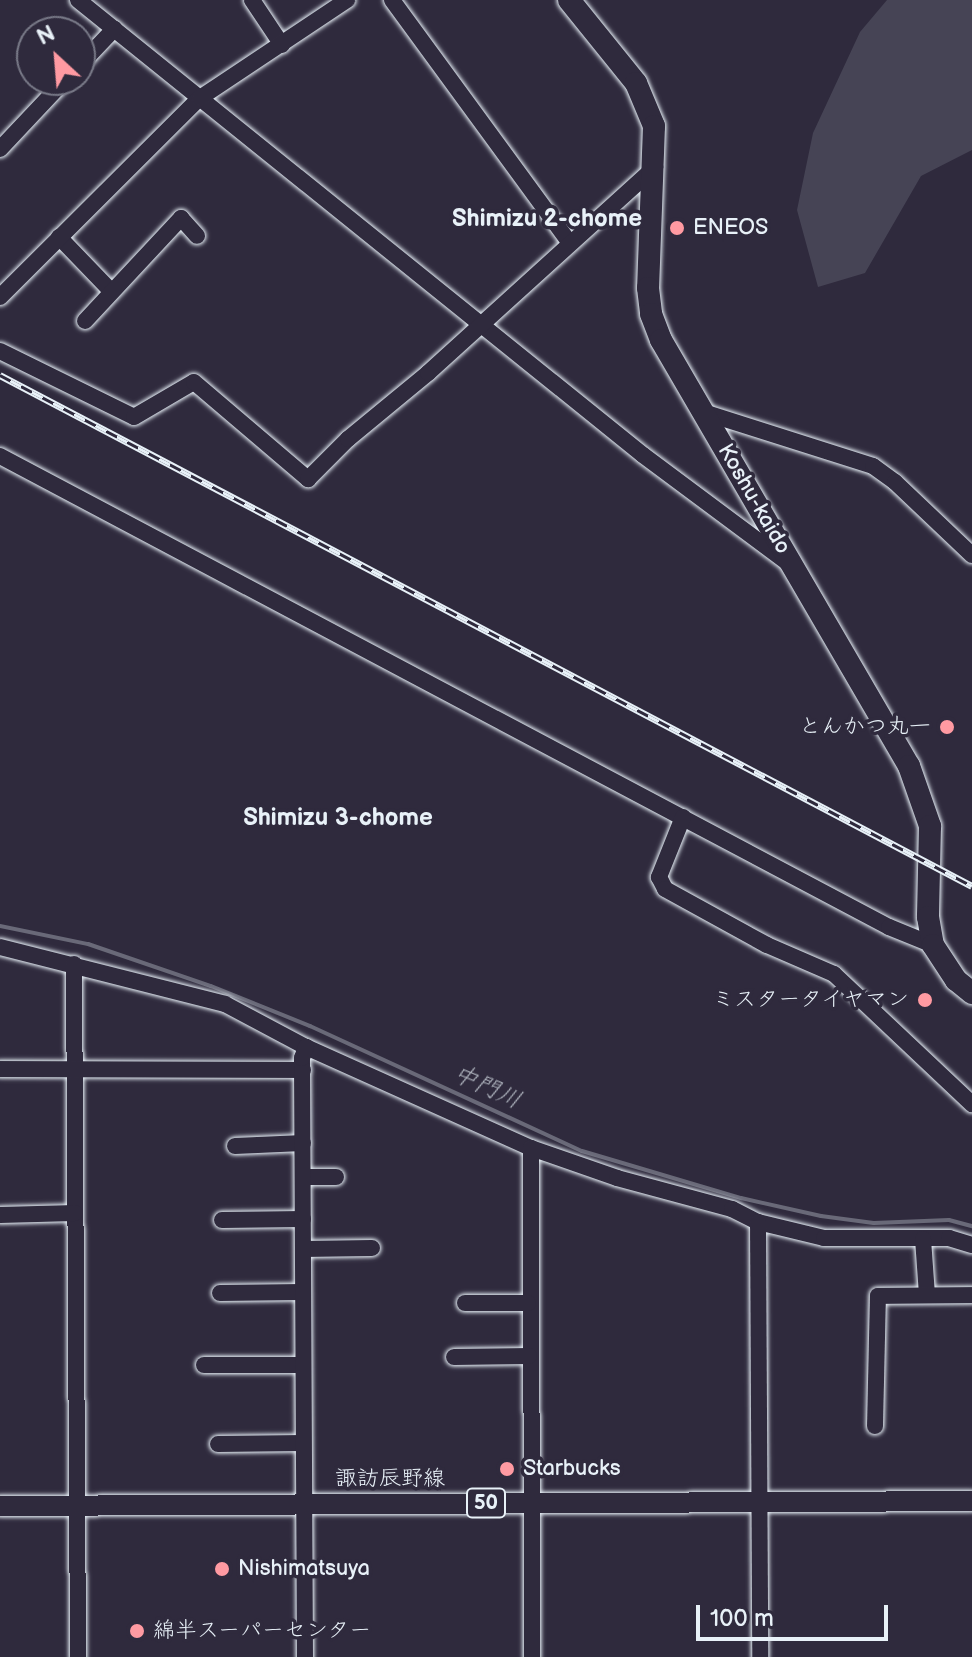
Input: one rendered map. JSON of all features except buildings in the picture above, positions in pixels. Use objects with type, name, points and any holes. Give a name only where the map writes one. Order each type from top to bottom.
[{"type":"highway","name":"Koshu-kaido","points":[[569,0],[626,70],[642,95],[654,126],[655,167],[648,288],[651,314],[661,340],[909,766],[930,826],[928,917],[933,945],[956,980],[972,993]]},
{"type":"main road","name":"諏訪辰野線","points":[[0,1506],[972,1501]]},
{"type":"street","points":[[78,0],[643,455],[794,567]]},
{"type":"street","points":[[252,0],[282,45]]},
{"type":"street","points":[[0,297],[200,98],[347,0]]},
{"type":"street","points":[[392,0],[570,243]]},
{"type":"street","points":[[96,48],[114,29]]},
{"type":"street","points":[[0,149],[50,96]]},
{"type":"street","points":[[0,351],[134,417],[194,382],[308,479],[348,439],[655,167]]},
{"type":"street","points":[[85,321],[110,290],[181,218],[197,236]]},
{"type":"street","points":[[59,237],[110,290]]},
{"type":"street","points":[[703,412],[873,466],[895,482],[972,555]]},
{"type":"street","points":[[0,456],[889,927],[933,945]]},
{"type":"street","points":[[683,817],[659,877],[665,889],[767,945],[834,974],[972,1104]]},
{"type":"street","points":[[0,947],[225,1004],[306,1047],[531,1148],[617,1178],[732,1209],[758,1222],[824,1238],[949,1238],[972,1245]]},
{"type":"street","points":[[74,964],[78,1657]]},
{"type":"street","points":[[305,1657],[302,1292],[303,1070],[306,1047]]},
{"type":"street","points":[[0,1069],[303,1070]]},
{"type":"street","points":[[235,1146],[303,1143]]},
{"type":"street","points":[[531,1148],[528,1303],[532,1657]]},
{"type":"street","points":[[303,1177],[336,1177]]},
{"type":"street","points":[[0,1215],[75,1213]]},
{"type":"street","points":[[222,1220],[303,1219]]},
{"type":"street","points":[[758,1222],[760,1657]]},
{"type":"street","points":[[923,1239],[927,1295]]},
{"type":"street","points":[[303,1249],[372,1248]]},
{"type":"street","points":[[220,1293],[302,1292]]},
{"type":"street","points":[[875,1426],[878,1296],[972,1295]]},
{"type":"street","points":[[465,1303],[528,1303]]},
{"type":"street","points":[[454,1357],[529,1356]]},
{"type":"street","points":[[204,1365],[303,1365]]},
{"type":"street","points":[[218,1444],[303,1443]]},
{"type":"shaded area","points":[[887,0],[972,0],[972,150],[921,176],[865,273],[818,287],[797,210],[813,133],[860,32]]},
{"type":"waterway","name":"中門川","points":[[0,926],[88,944],[211,986],[310,1026],[582,1151],[741,1198],[821,1216],[874,1223],[949,1220],[972,1226]]},
{"type":"railway","points":[[0,375],[972,886]]},
{"type":"place","name":"ENEOS","points":[[677,228]]},
{"type":"place","name":"とんかつ丸一","points":[[947,727]]},
{"type":"place","name":"ミスタータイヤマン","points":[[925,1000]]},
{"type":"place","name":"Starbucks","points":[[507,1469]]},
{"type":"place","name":"Nishimatsuya","points":[[222,1569]]},
{"type":"place","name":"綿半スーパーセンター","points":[[137,1631]]},
{"type":"district","name":"Shimizu 2-chome","points":[[547,219]]},
{"type":"district","name":"Shimizu 3-chome","points":[[338,818]]}]
